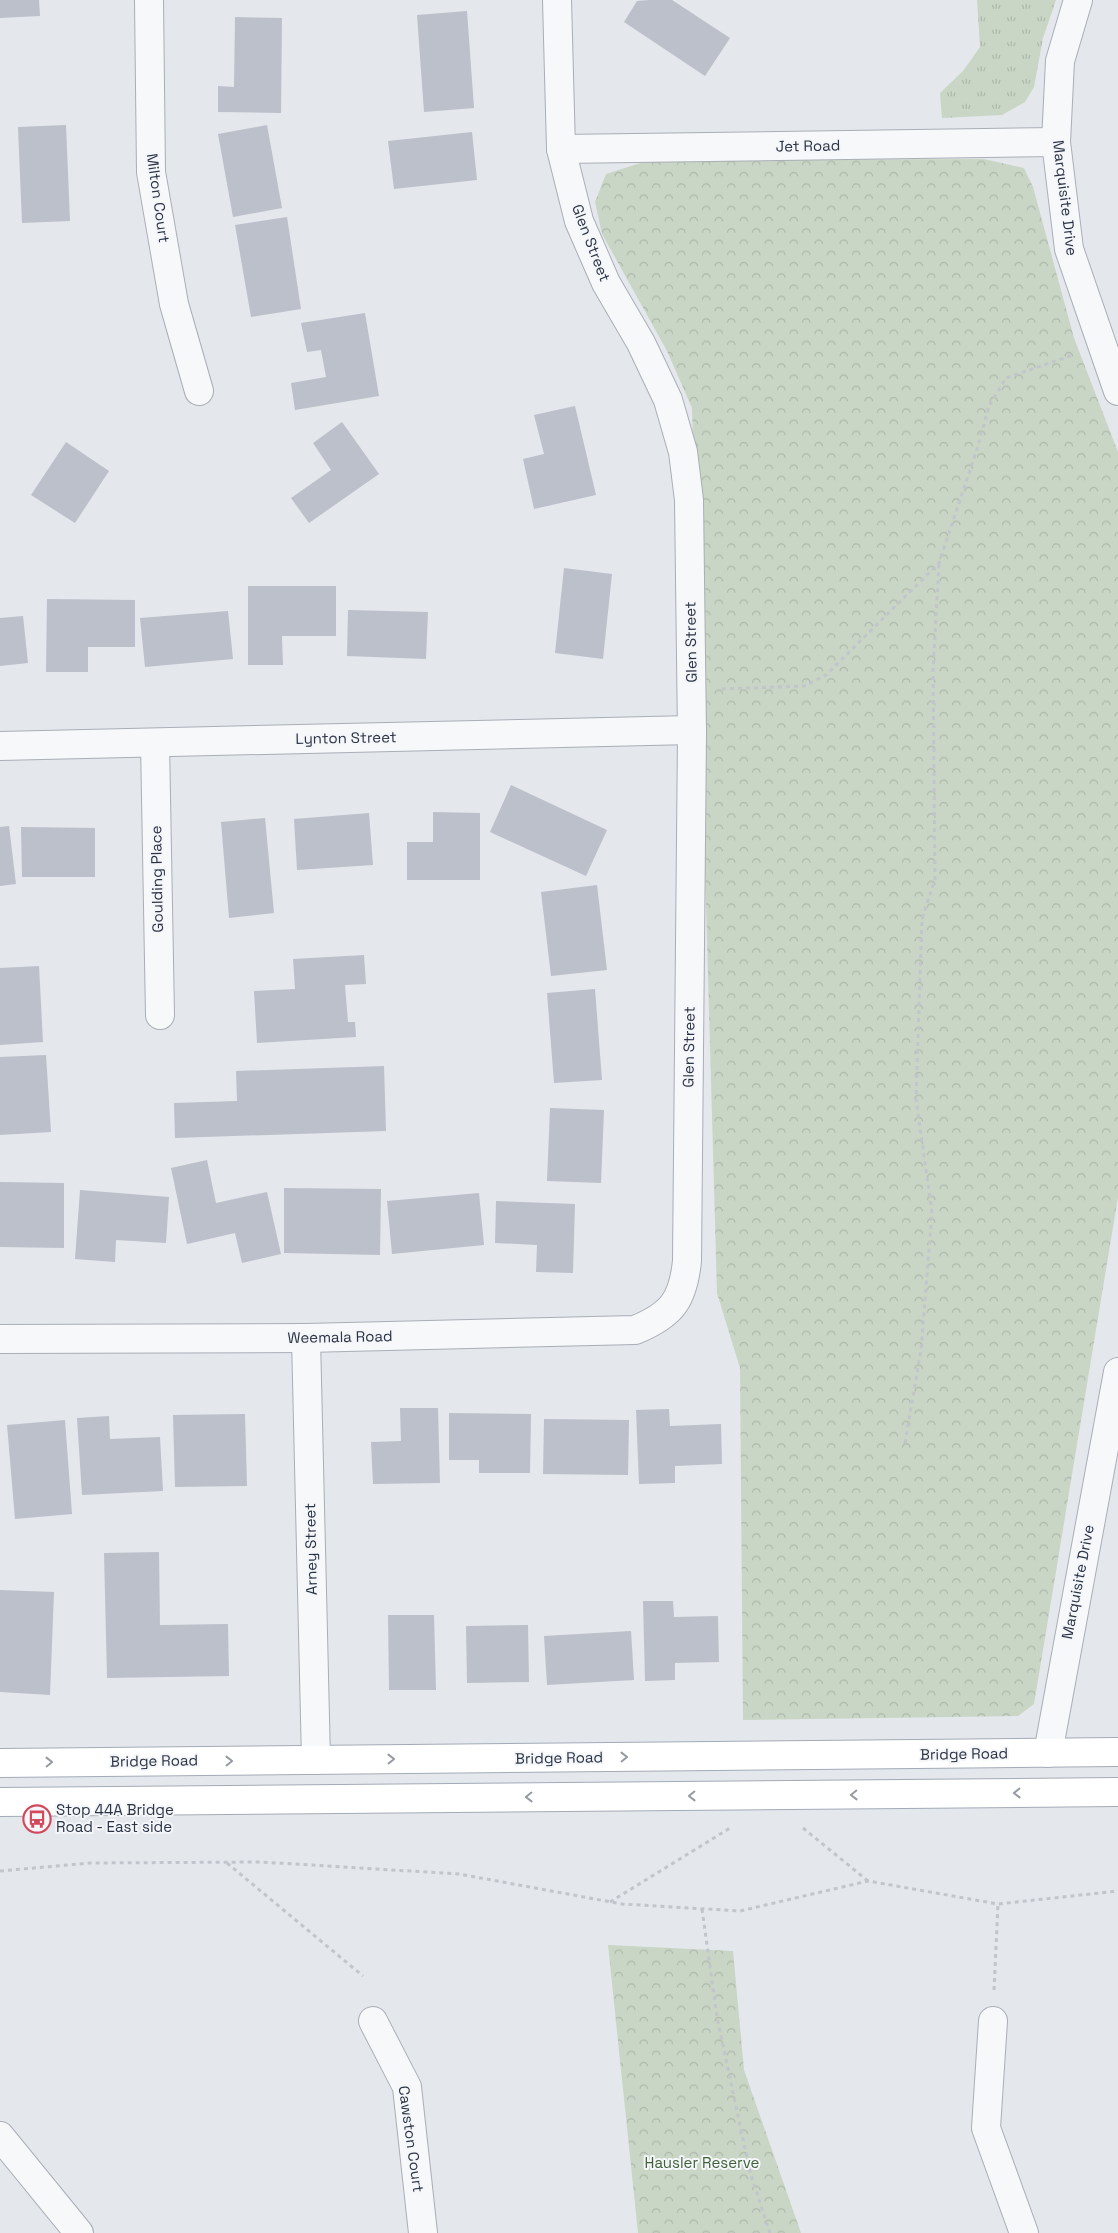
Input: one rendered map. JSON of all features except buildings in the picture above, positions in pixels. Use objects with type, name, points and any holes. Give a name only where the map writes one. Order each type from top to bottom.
[{"type":"main road","name":"Bridge Road","points":[[0,1763],[1118,1752]]},
{"type":"main road","name":"Marquisite Drive","points":[[1045,1793],[1048,1753]]},
{"type":"main road","points":[[310,1799],[316,1760]]},
{"type":"main road","points":[[0,1802],[1118,1792]]},
{"type":"street","name":"Milton Court","points":[[149,0],[151,172],[174,304],[199,391]]},
{"type":"street","name":"Glen Street","points":[[557,0],[561,149],[579,221],[606,284],[641,343],[668,400],[683,452],[689,500],[692,730],[687,1260],[685,1278],[679,1297],[672,1308]]},
{"type":"street","name":"Marquisite Drive","points":[[1078,0],[1060,61],[1056,142],[1069,249],[1101,344],[1115,377]]},
{"type":"street","name":"Jet Road","points":[[561,149],[1056,142]]},
{"type":"street","name":"Lynton Street","points":[[0,746],[692,730]]},
{"type":"street","name":"Goulding Place","points":[[155,743],[160,1015]]},
{"type":"street","name":"Weemala Road","points":[[0,1339],[306,1338],[635,1330],[654,1323],[672,1308]]},
{"type":"street","name":"Arney Street","points":[[306,1338],[316,1760]]},
{"type":"street","name":"Marquisite Drive","points":[[1048,1753],[1118,1372]]},
{"type":"street","name":"Cawston Court","points":[[373,2021],[407,2087],[423,2233]]},
{"type":"street","points":[[993,2021],[986,2128],[1024,2233]]},
{"type":"street","points":[[0,2136],[79,2233]]},
{"type":"path","points":[[905,1442],[921,1350],[932,1212],[916,1099],[922,919],[935,879],[934,671],[939,563],[978,449],[988,406],[1006,378],[1101,344]]},
{"type":"path","points":[[692,690],[804,686],[818,680],[826,675],[939,563]]},
{"type":"path","points":[[610,1902],[736,1824]]},
{"type":"path","points":[[802,1827],[868,1881]]},
{"type":"path","points":[[226,1862],[363,1976]]},
{"type":"path","points":[[0,1871],[90,1863],[261,1862],[459,1874],[610,1902],[740,1911],[868,1881],[998,1904],[1118,1891]]},
{"type":"path","points":[[993,2021],[998,1904]]},
{"type":"path","points":[[702,1909],[719,2027],[750,2172],[770,2233]]},
{"type":"green space","points":[[977,0],[1056,0],[1043,38],[1034,87],[1025,102],[1002,115],[942,118],[940,93],[963,71],[980,47]]},
{"type":"green space","points":[[984,159],[1024,168],[1033,187],[1074,338],[1118,452],[1118,1197],[1034,1704],[1018,1716],[743,1720],[740,1368],[717,1293],[692,408],[667,351],[602,234],[595,202],[606,174],[650,160]]},
{"type":"green space","name":"Hausler Reserve","points":[[608,1945],[733,1951],[744,2070],[801,2233],[638,2233]]},
{"type":"place","name":"Stop 44A Bridge Road - East side","points":[[37,1819]]}]
